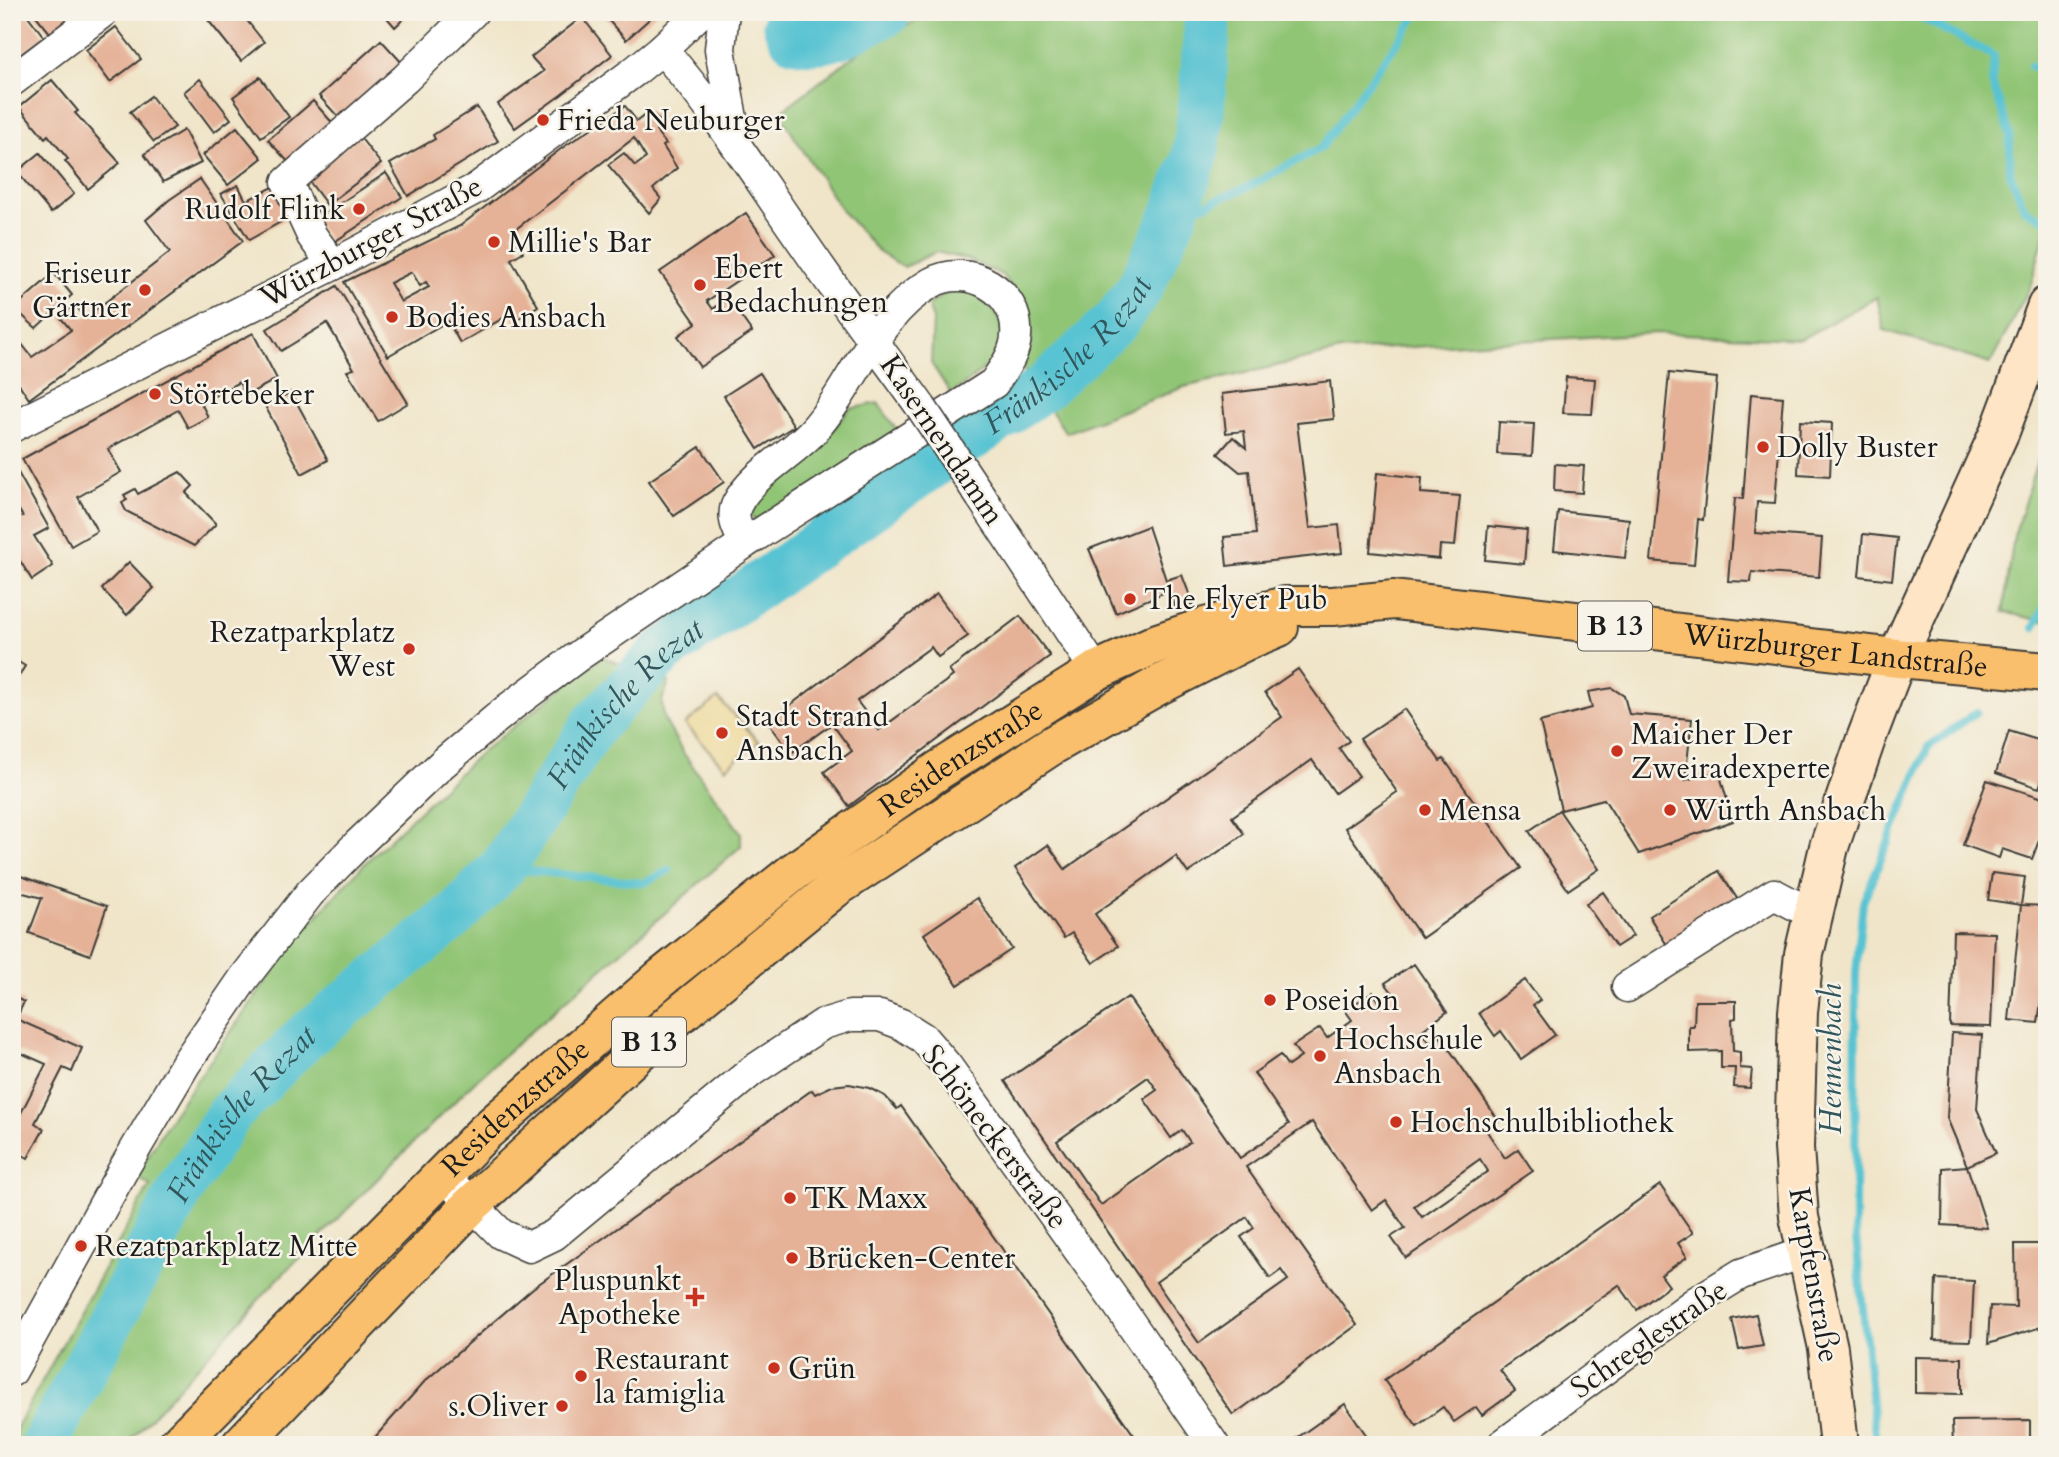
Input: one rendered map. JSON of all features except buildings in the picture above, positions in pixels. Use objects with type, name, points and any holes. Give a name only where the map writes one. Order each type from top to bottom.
[{"type":"main road","name":"Karpfenstraße","points":[[1839,1445],[1828,1348],[1799,1217],[1794,1148],[1798,1012],[1804,954],[1841,808],[1897,658],[1979,482],[2047,306]]},
{"type":"main road","name":"Würzburger Landstraße","points":[[1096,671],[1158,643],[1219,623],[1285,606],[1333,606],[1394,600],[1897,658],[2047,672]]},
{"type":"main road","name":"Würzburger Landstraße","points":[[1116,710],[1243,642],[1333,606]]},
{"type":"main road","points":[[1096,671],[1116,710]]},
{"type":"main road","name":"Residenzstraße","points":[[177,1445],[485,1132],[660,979],[795,871],[939,770],[1096,671]]},
{"type":"main road","name":"Residenzstraße","points":[[241,1445],[471,1205],[678,1016],[835,888],[1051,746],[1116,710]]},
{"type":"street","points":[[12,81],[103,12]]},
{"type":"street","points":[[333,265],[312,236],[287,182],[405,79],[473,12]]},
{"type":"street","name":"Würzburger Straße","points":[[12,427],[333,265],[477,188],[662,49],[701,12]]},
{"type":"street","name":"Kasernendamm","points":[[724,12],[720,49],[737,143]]},
{"type":"street","name":"Kasernendamm","points":[[662,49],[737,143],[806,247],[921,407],[1096,671]]},
{"type":"street","points":[[12,1371],[123,1170],[186,1063],[244,978],[310,893],[442,764],[510,707],[581,654],[745,543],[993,383],[1011,358],[1017,335],[1013,312],[999,291],[976,277],[955,276],[934,281],[912,296],[887,321],[814,430],[759,477],[736,505],[735,524],[745,543]]},
{"type":"street","points":[[1627,986],[1774,894],[1812,914]]},
{"type":"street","name":"Schöneckerstraße","points":[[442,1174],[501,1234],[529,1247],[554,1235],[752,1072],[798,1040],[823,1024],[850,1016],[880,1016],[901,1024],[923,1038],[947,1066],[1214,1445]]},
{"type":"street","name":"Schreglestraße","points":[[1502,1445],[1697,1301],[1741,1274],[1805,1252]]},
{"type":"green space","points":[[814,12],[855,12],[832,22],[816,21]]},
{"type":"green space","points":[[940,12],[2047,12],[2047,226],[2030,287],[1990,364],[1884,330],[1877,297],[1801,339],[1657,333],[1341,351],[1184,387],[1066,433],[1022,367],[1031,341],[1024,303],[1002,275],[969,260],[936,252],[904,267],[880,253],[842,211],[779,113],[880,36]]},
{"type":"green space","points":[[963,289],[979,296],[991,306],[1001,329],[1001,341],[997,352],[982,371],[951,394],[931,363],[933,320],[928,305],[945,294]]},
{"type":"green space","points":[[878,403],[899,433],[761,521],[753,519],[749,511],[751,503],[775,478],[814,454],[849,409]]},
{"type":"green space","points":[[2047,430],[2047,622],[2003,612],[2014,536]]},
{"type":"green space","points":[[602,657],[669,682],[662,701],[664,719],[684,754],[741,833],[741,846],[478,1078],[275,1282],[126,1445],[12,1445],[12,1436],[150,1185],[136,1177],[172,1115],[297,938],[364,864],[480,753]]},
{"type":"sand","name":"Stadt Strand Ansbach","points":[[718,698],[759,742],[725,768],[685,724]]},
{"type":"waterway","name":"Fränkische Rezat","points":[[788,12],[786,25],[793,38],[805,41],[818,41],[842,34],[888,12]]},
{"type":"waterway","name":"Fränkische Rezat","points":[[44,1445],[184,1184],[230,1113],[305,1037],[453,917],[502,868],[595,723],[663,652],[1046,386],[1116,321],[1140,287],[1173,218],[1195,156],[1208,12]]},
{"type":"waterway","name":"Hennenbach","points":[[1173,218],[1248,187],[1322,147],[1419,12]]},
{"type":"waterway","name":"Hennenbach","points":[[1911,12],[1994,56],[1992,82],[2010,135],[2010,173],[2025,210],[2047,221]]},
{"type":"waterway","points":[[2031,66],[2047,70]]},
{"type":"waterway","name":"Hennenbach","points":[[2034,628],[2047,602]]},
{"type":"waterway","name":"Hennenbach","points":[[1876,1445],[1855,1227],[1856,973],[1863,902],[1928,747],[1977,712]]},
{"type":"waterway","points":[[502,868],[644,883],[669,870]]},
{"type":"place","name":"Frieda Neuburger","points":[[543,120]]},
{"type":"place","name":"Rudolf Flink","points":[[359,209]]},
{"type":"place","name":"Millie's Bar","points":[[494,242]]},
{"type":"place","name":"Ebert Bedachungen","points":[[700,285]]},
{"type":"place","name":"Friseur Gärtner","points":[[145,290]]},
{"type":"place","name":"Bodies Ansbach","points":[[392,317]]},
{"type":"place","name":"Störtebeker","points":[[155,394]]},
{"type":"place","name":"Dolly Buster","points":[[1763,447]]},
{"type":"place","name":"The Flyer Pub","points":[[1130,599]]},
{"type":"place","name":"Rezatparkplatz West","points":[[409,649]]},
{"type":"place","name":"Stadt Strand Ansbach","points":[[722,733]]},
{"type":"place","name":"Maicher Der Zweiradexperte","points":[[1617,751]]},
{"type":"place","name":"Mensa","points":[[1425,810]]},
{"type":"place","name":"Würth Ansbach","points":[[1670,810]]},
{"type":"place","name":"Poseidon","points":[[1270,1000]]},
{"type":"place","name":"Hochschule Ansbach","points":[[1320,1056]]},
{"type":"place","name":"Hochschulbibliothek","points":[[1396,1122]]},
{"type":"place","name":"TK Maxx","points":[[790,1198]]},
{"type":"place","name":"Rezatparkplatz Mitte","points":[[81,1246]]},
{"type":"place","name":"Brücken-Center","points":[[792,1258]]},
{"type":"place","name":"Pluspunkt Apotheke","points":[[695,1297]]},
{"type":"place","name":"Grün","points":[[774,1368]]},
{"type":"place","name":"Restaurant la famiglia","points":[[581,1376]]},
{"type":"place","name":"s.Oliver","points":[[562,1406]]}]
